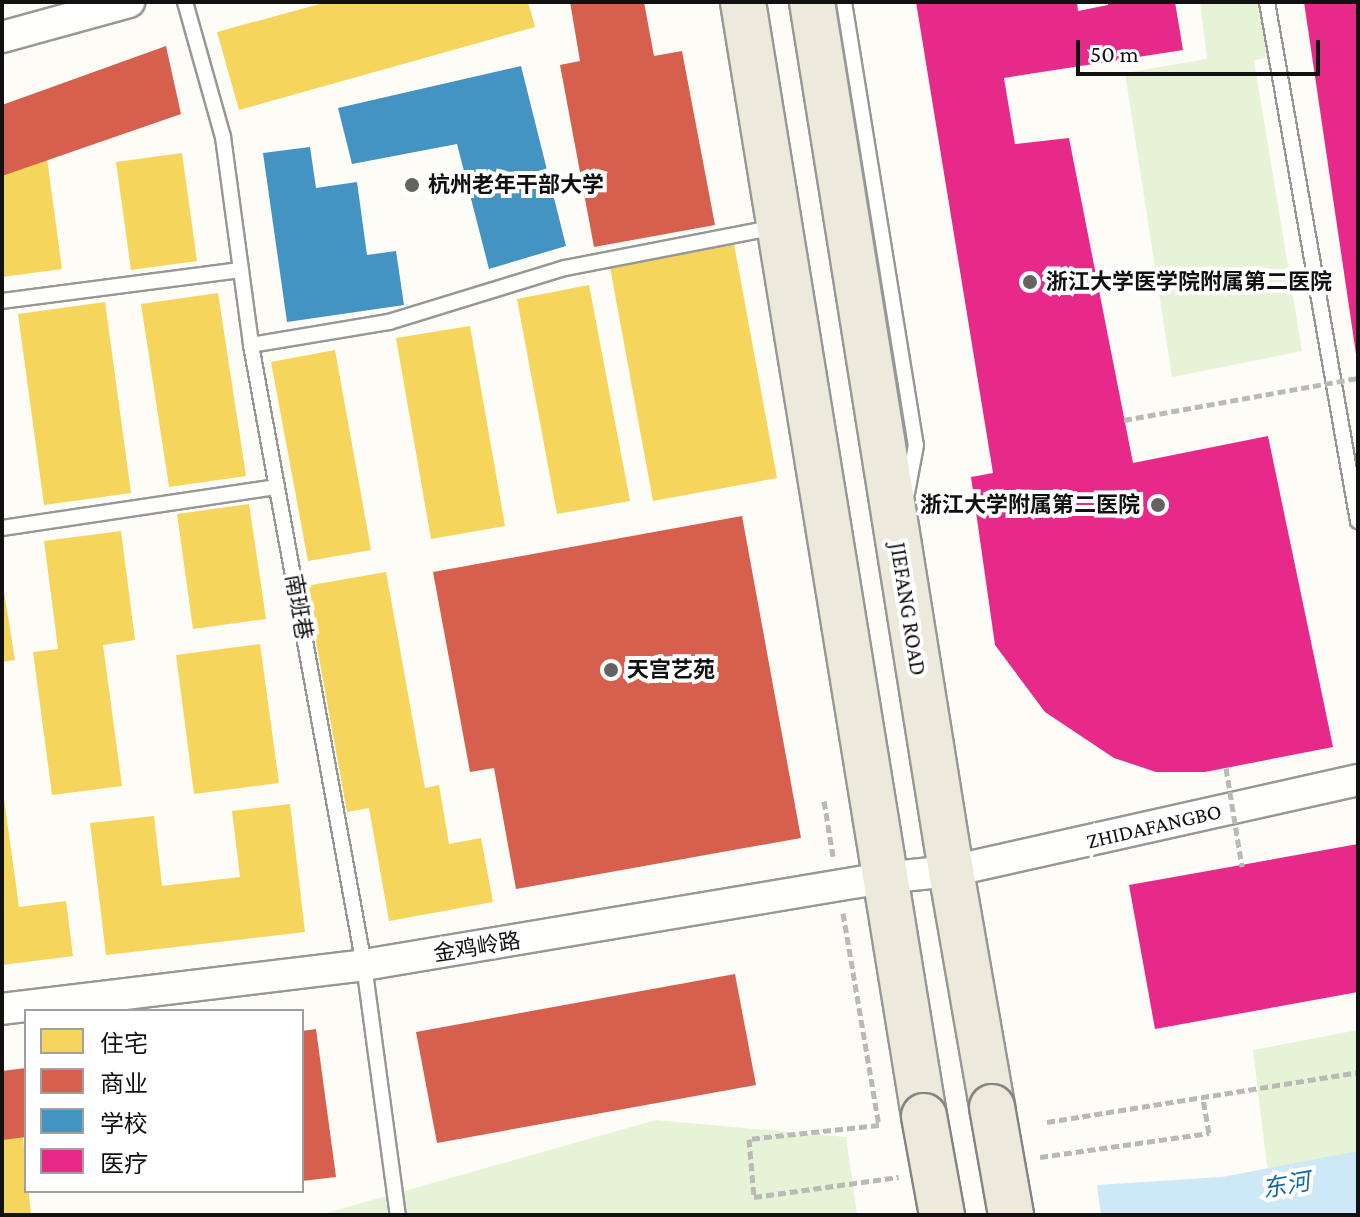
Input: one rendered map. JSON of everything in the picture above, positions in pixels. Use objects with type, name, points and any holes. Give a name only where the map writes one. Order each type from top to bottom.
[{"type":"main road","points":[[743,2],[883,878],[942,1215]]},
{"type":"main road","name":"JIEFANG ROAD","points":[[812,2],[951,871],[1011,1215]]},
{"type":"street","points":[[2,37],[129,2]]},
{"type":"street","name":"ZHIDAFANGBO","points":[[951,871],[1358,780]]},
{"type":"street","name":"金鸡岭路","points":[[2,1009],[364,965],[883,878],[951,871]]},
{"type":"lane","name":"南班巷","points":[[185,2],[223,137],[251,345],[364,965],[398,1215]]},
{"type":"lane","points":[[844,2],[916,445],[898,545]]},
{"type":"lane","points":[[1267,2],[1358,521]]},
{"type":"lane","points":[[251,345],[389,322],[565,268],[779,226]]},
{"type":"lane","points":[[2,301],[241,270]]},
{"type":"lane","points":[[2,528],[277,487]]},
{"type":"path","points":[[1124,420],[1358,378]]},
{"type":"path","points":[[1226,768],[1242,867]]},
{"type":"path","points":[[749,1139],[879,1125],[824,801]]},
{"type":"path","points":[[1047,1122],[1358,1072]]},
{"type":"green space","points":[[1200,2],[1273,2],[1282,52],[1254,61],[1302,351],[1172,377],[1125,73],[1207,59]]},
{"type":"green space","points":[[1358,1030],[1358,1215],[1273,1215],[1253,1050]]},
{"type":"green space","points":[[656,1120],[846,1137],[857,1215],[319,1215]]},
{"type":"water","name":"东河","points":[[1358,1151],[1358,1215],[1101,1215],[1097,1185],[1222,1177]]},
{"type":"building: 住宅","points":[[327,2],[528,2],[535,27],[239,110],[217,32]]},
{"type":"building: 住宅","points":[[44,136],[62,269],[2,277],[2,141]]},
{"type":"building: 住宅","points":[[182,153],[197,261],[131,270],[116,162]]},
{"type":"building: 住宅","points":[[734,244],[777,478],[653,501],[610,267]]},
{"type":"building: 住宅","points":[[589,285],[630,501],[557,514],[517,299]]},
{"type":"building: 住宅","points":[[218,293],[246,476],[169,487],[141,304]]},
{"type":"building: 住宅","points":[[105,302],[131,493],[44,505],[18,314]]},
{"type":"building: 住宅","points":[[470,326],[505,526],[431,539],[396,338]]},
{"type":"building: 住宅","points":[[335,350],[371,550],[308,561],[271,362]]},
{"type":"building: 住宅","points":[[249,504],[266,619],[193,629],[177,514]]},
{"type":"building: 住宅","points":[[121,531],[135,640],[103,645],[122,786],[52,795],[33,652],[58,649],[44,541]]},
{"type":"building: 住宅","points":[[386,572],[425,788],[439,785],[449,844],[481,838],[493,902],[389,921],[369,808],[347,812],[306,586]]},
{"type":"building: 住宅","points":[[2,579],[15,660],[2,662]]},
{"type":"building: 住宅","points":[[260,644],[279,783],[194,794],[176,655]]},
{"type":"building: 住宅","points":[[2,784],[19,907],[66,901],[73,956],[2,965]]},
{"type":"building: 住宅","points":[[290,804],[305,932],[106,955],[90,823],[154,816],[162,886],[240,877],[232,811]]},
{"type":"building: 住宅","points":[[22,1128],[24,1193],[29,1193],[31,1215],[2,1215],[2,1130]]},
{"type":"building: 商业","points":[[570,2],[644,2],[654,56],[682,51],[715,225],[594,247],[560,65],[580,61]]},
{"type":"building: 商业","points":[[166,46],[181,114],[2,176],[2,105]]},
{"type":"building: 商业","name":"天宫艺苑","points":[[742,516],[801,838],[516,889],[494,768],[470,772],[433,572]]},
{"type":"building: 商业","points":[[735,974],[756,1085],[437,1143],[416,1032]]},
{"type":"building: 商业","points":[[316,1029],[336,1177],[304,1181],[304,1031]]},
{"type":"building: 商业","points":[[24,1068],[24,1137],[2,1140],[2,1071]]},
{"type":"building: 学校","points":[[521,66],[566,246],[489,269],[457,144],[352,164],[338,108]]},
{"type":"building: 学校","points":[[310,147],[316,188],[357,182],[367,255],[396,251],[404,305],[287,322],[263,153]]},
{"type":"building: 医疗","name":"浙江大学医学院附属第二医院","points":[[916,2],[1077,2],[1078,11],[1108,5],[1108,2],[1175,2],[1183,50],[1004,78],[1015,144],[1069,138],[1133,463],[1268,436],[1333,747],[1205,772],[1156,772],[1114,758],[1045,712],[995,645],[971,477],[993,473]]},
{"type":"building: 医疗","points":[[1304,2],[1358,2],[1358,354],[1356,354]]},
{"type":"building: 医疗","points":[[1358,844],[1358,992],[1155,1029],[1129,885]]},
{"type":"place","name":"杭州老年干部大学","points":[[412,185]]},
{"type":"place","name":"浙江大学医学院附属第二医院","points":[[1030,282]]},
{"type":"place","name":"浙江大学附属第二医院","points":[[1158,505]]},
{"type":"place","name":"天宫艺苑","points":[[611,670]]}]
